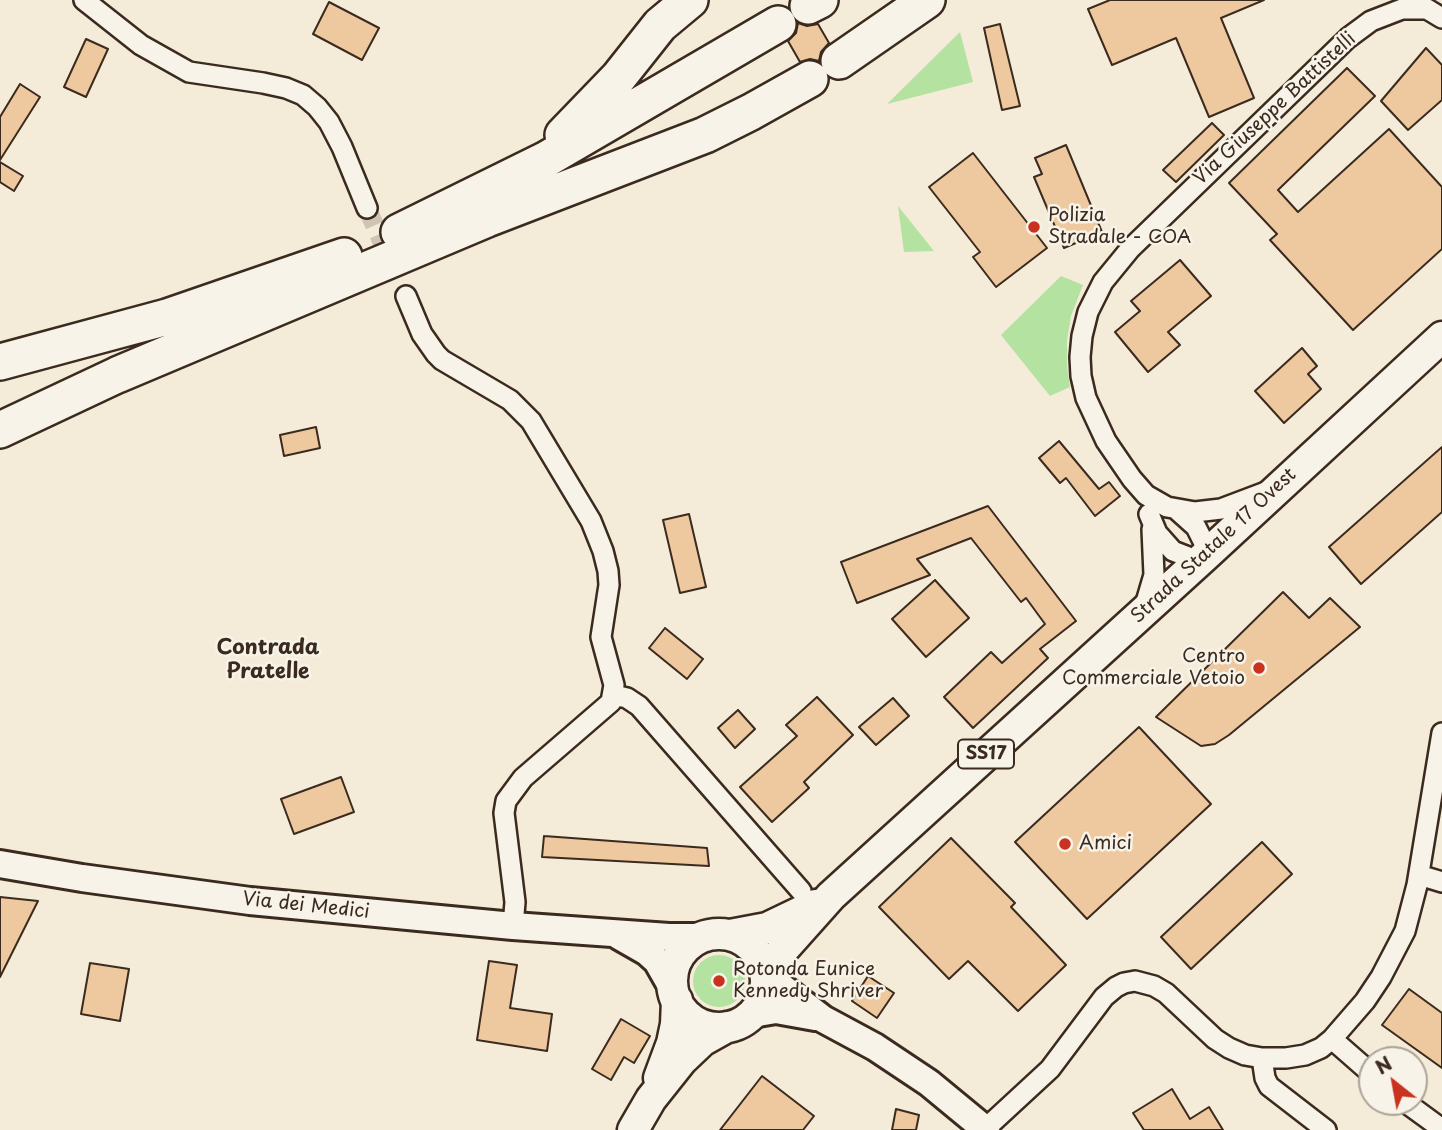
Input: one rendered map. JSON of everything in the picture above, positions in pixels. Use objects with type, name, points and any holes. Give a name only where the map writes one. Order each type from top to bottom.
[{"type":"highway","points":[[478,194],[530,161],[557,140],[605,93],[660,25],[690,0]]},
{"type":"highway","points":[[839,61],[927,0]]},
{"type":"highway","points":[[0,430],[357,263],[478,194],[566,148],[778,24]]},
{"type":"highway","points":[[0,362],[156,321],[357,263],[488,219],[705,135],[810,79]]},
{"type":"highway","points":[[0,412],[357,263]]},
{"type":"main road","name":"Strada Statale 17 Ovest","points":[[766,973],[831,896],[1442,337]]},
{"type":"main road","name":"Strada Statale 17 Ovest","points":[[717,936],[767,928],[831,896]]},
{"type":"main road","points":[[633,1130],[651,1099],[672,1043],[676,1024],[673,976],[678,957],[691,943],[717,936],[741,939],[755,950],[766,973]]},
{"type":"main road","name":"SS17","points":[[739,1020],[764,996],[766,973]]},
{"type":"main road","points":[[675,995],[683,1010],[697,1022],[714,1027],[739,1020]]},
{"type":"main road","points":[[651,1099],[691,1051],[739,1020]]},
{"type":"street","points":[[84,0],[141,45],[189,72],[263,83],[303,95],[317,107],[328,122],[342,147],[367,208]]},
{"type":"street","name":"Via Giuseppe Battistelli","points":[[1132,479],[1151,498],[1184,514],[1196,527],[1205,547],[1205,556],[1187,557],[1173,551],[1157,533],[1132,479],[1100,432],[1086,398],[1081,376],[1083,328],[1103,282],[1142,236],[1354,33],[1377,18],[1402,9],[1423,8],[1442,18]]},
{"type":"street","points":[[406,296],[422,334],[442,360],[510,400],[523,412],[591,521],[608,570],[609,585],[601,637],[613,680],[614,695],[607,709],[523,778],[506,800],[504,813],[515,902],[513,926]]},
{"type":"street","name":"Via Giuseppe Battistelli","points":[[1172,508],[1192,512],[1211,511],[1236,504],[1281,485]]},
{"type":"street","name":"Via Giuseppe Battistelli","points":[[1142,613],[1151,591],[1154,568],[1149,514]]},
{"type":"street","points":[[614,695],[639,706],[801,891]]},
{"type":"street","points":[[766,973],[823,1019],[875,1046],[929,1083],[986,1130],[1050,1069],[1104,997],[1116,986],[1124,983],[1135,981],[1154,986],[1166,993],[1229,1048],[1262,1058],[1305,1055],[1332,1039],[1364,1001],[1394,954],[1408,919],[1419,875],[1442,733]]},
{"type":"street","name":"Via dei Medici","points":[[0,864],[250,901],[513,926],[717,936]]},
{"type":"street","points":[[1419,875],[1442,882]]},
{"type":"street","name":"Via dei Medici","points":[[614,933],[657,961],[675,995]]},
{"type":"street","points":[[739,1020],[776,1010],[823,1019]]},
{"type":"street","points":[[1332,1039],[1358,1062]]},
{"type":"street","points":[[1262,1058],[1269,1086],[1326,1130]]},
{"type":"street","points":[[1424,1116],[1442,1129]]},
{"type":"green space","points":[[960,32],[973,82],[887,104]]},
{"type":"green space","points":[[898,206],[934,251],[904,252]]},
{"type":"green space","points":[[1061,276],[1083,285],[1071,316],[1067,340],[1070,387],[1050,396],[1001,335]]},
{"type":"green space","points":[[719,955],[729,957],[737,963],[743,971],[743,991],[737,999],[729,1005],[719,1007],[709,1005],[701,999],[695,991],[693,981],[695,971],[701,963],[709,957]]},
{"type":"building","points":[[1110,0],[1264,0],[1221,18],[1254,98],[1209,117],[1176,38],[1112,65],[1088,9]]},
{"type":"building","points":[[329,2],[379,28],[362,60],[313,34]]},
{"type":"building","points":[[798,23],[807,26],[818,24],[829,43],[821,52],[819,61],[810,59],[800,62],[788,41],[796,33]]},
{"type":"building","points":[[1000,24],[1020,106],[1002,110],[984,28]]},
{"type":"building","points":[[86,39],[108,49],[86,97],[64,87]]},
{"type":"building","points":[[1426,48],[1442,65],[1442,100],[1408,130],[1381,101]]},
{"type":"building","points":[[1347,68],[1375,96],[1278,190],[1298,212],[1389,129],[1442,187],[1442,249],[1353,330],[1270,240],[1277,234],[1229,183]]},
{"type":"building","points":[[20,84],[40,97],[0,160],[0,117]]},
{"type":"building","points":[[1212,123],[1224,135],[1176,182],[1163,170]]},
{"type":"building","points":[[1066,145],[1102,232],[1064,248],[1034,177],[1042,174],[1035,158]]},
{"type":"building","points":[[973,153],[1047,248],[996,287],[973,257],[980,252],[929,187]]},
{"type":"building","points":[[0,162],[23,176],[14,191],[0,182]]},
{"type":"building","points":[[1180,260],[1211,296],[1168,332],[1180,345],[1148,372],[1115,332],[1140,311],[1131,301]]},
{"type":"building","points":[[1302,348],[1317,366],[1308,374],[1321,389],[1284,423],[1255,391]]},
{"type":"building","points":[[316,427],[320,448],[284,456],[280,435]]},
{"type":"building","points":[[1059,441],[1099,489],[1109,482],[1120,496],[1095,516],[1066,478],[1060,483],[1039,458]]},
{"type":"building","points":[[1442,447],[1442,512],[1361,584],[1329,547]]},
{"type":"building","points":[[988,506],[1076,621],[1040,649],[1048,658],[973,728],[944,697],[991,652],[1002,663],[1045,624],[1026,598],[1021,602],[971,538],[917,559],[930,575],[857,603],[841,562]]},
{"type":"building","points":[[689,514],[706,587],[680,593],[663,520]]},
{"type":"building","points":[[935,580],[969,618],[926,657],[892,619]]},
{"type":"building","name":"Centro Commerciale Vetoio","points":[[1283,592],[1309,618],[1330,598],[1360,627],[1215,744],[1201,746],[1156,717]]},
{"type":"building","points":[[665,628],[703,659],[687,679],[649,648]]},
{"type":"building","points":[[817,697],[853,735],[804,782],[809,788],[772,822],[740,787],[797,736],[786,725]]},
{"type":"building","points":[[893,698],[909,716],[876,745],[859,727]]},
{"type":"building","points":[[738,710],[755,729],[735,748],[718,728]]},
{"type":"building","points":[[1139,727],[1211,804],[1087,919],[1015,842]]},
{"type":"building","points":[[341,777],[354,812],[294,834],[281,799]]},
{"type":"building","points":[[544,836],[707,848],[709,866],[542,857]]},
{"type":"building","points":[[951,838],[1015,903],[1011,907],[1066,965],[1018,1011],[968,961],[949,979],[879,907]]},
{"type":"building","points":[[1262,842],[1292,874],[1191,969],[1161,937]]},
{"type":"building","points":[[0,897],[38,901],[0,977]]},
{"type":"building","points":[[489,961],[517,965],[510,1008],[552,1014],[547,1051],[477,1040]]},
{"type":"building","points":[[90,963],[129,969],[120,1021],[81,1014]]},
{"type":"building","points":[[868,976],[894,993],[877,1018],[852,1001]]},
{"type":"building","points":[[1409,989],[1442,1013],[1442,1068],[1428,1058],[1428,1046],[1411,1046],[1382,1025]]},
{"type":"building","points":[[621,1019],[650,1036],[634,1063],[624,1057],[611,1080],[592,1069]]},
{"type":"building","points":[[762,1076],[814,1116],[803,1130],[720,1130]]},
{"type":"building","points":[[1172,1089],[1190,1119],[1209,1107],[1223,1130],[1144,1130],[1133,1113]]},
{"type":"building","points":[[896,1109],[919,1115],[916,1130],[892,1130]]},
{"type":"tunnel","points":[[367,208],[406,296]]},
{"type":"place","name":"Polizia Stradale - COA","points":[[1034,227]]},
{"type":"place","name":"Centro Commerciale Vetoio","points":[[1259,668]]},
{"type":"place","name":"Amici","points":[[1065,844]]},
{"type":"place","name":"Rotonda Eunice Kennedy Shriver","points":[[719,981]]},
{"type":"district","name":"Contrada Pratelle","points":[[268,660]]}]
